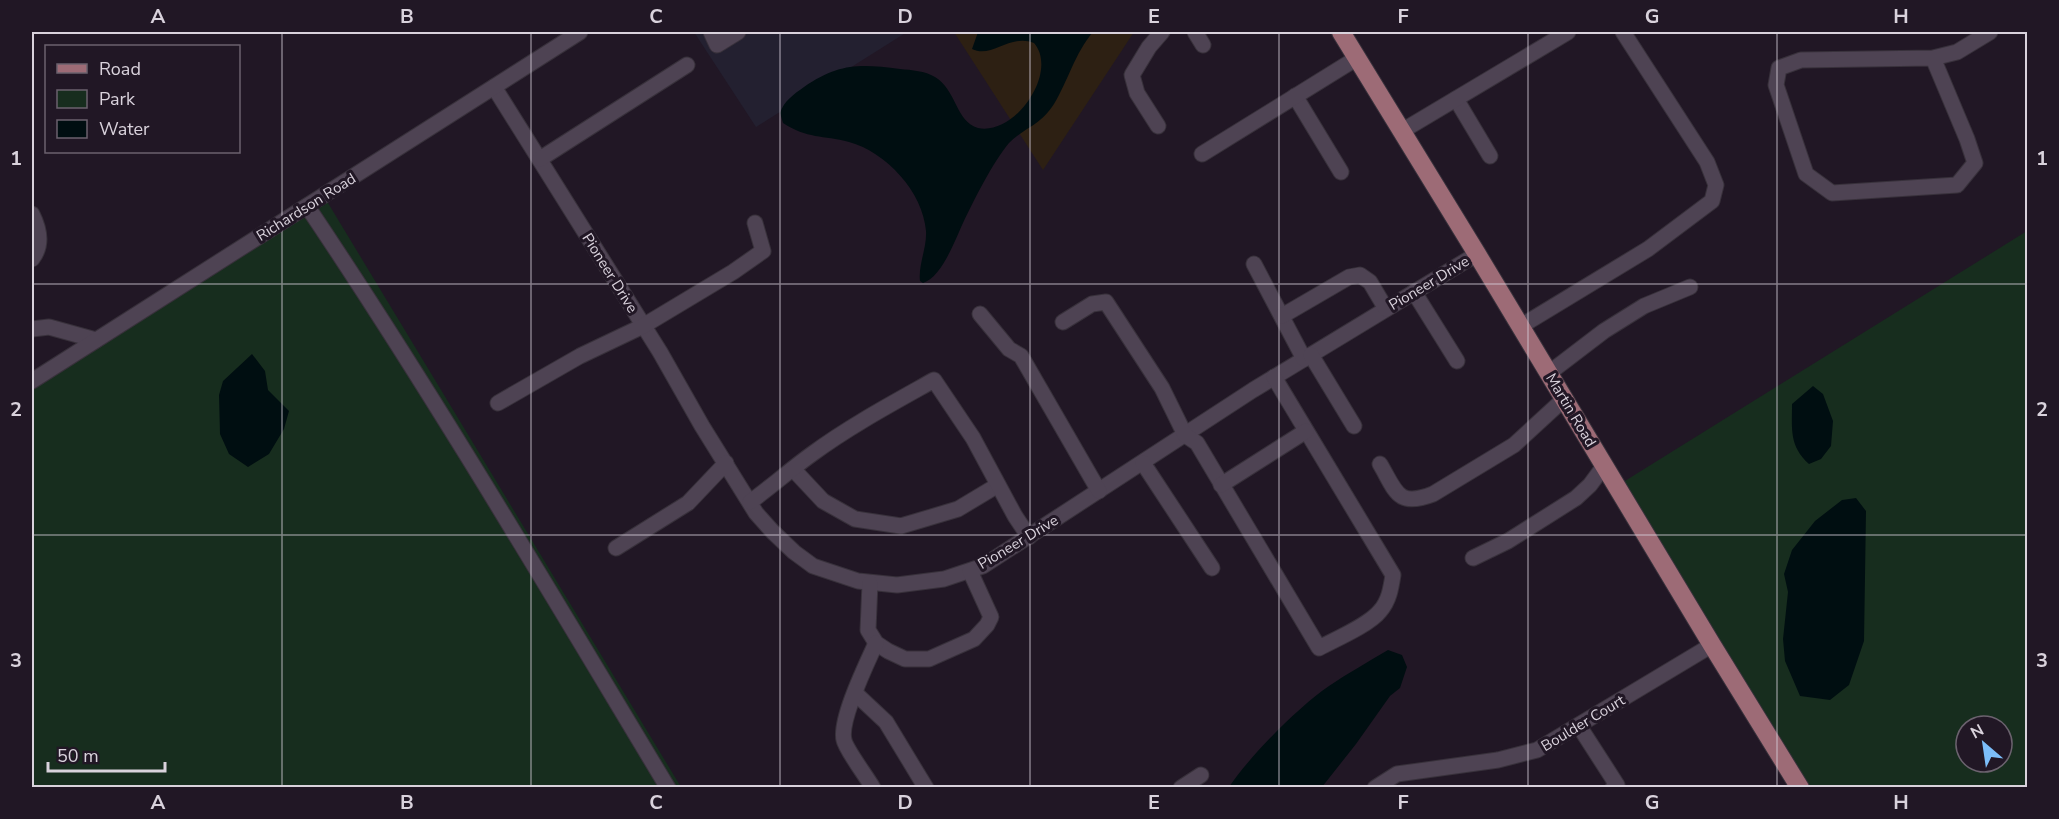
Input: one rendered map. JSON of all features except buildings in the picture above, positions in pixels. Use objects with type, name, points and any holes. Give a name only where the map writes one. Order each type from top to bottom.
[{"type":"main road","name":"Martin Road","points":[[1341,32],[1800,788]]},
{"type":"street","name":"Richardson Road","points":[[32,381],[580,32]]},
{"type":"street","points":[[711,32],[717,45],[738,32]]},
{"type":"street","points":[[1158,126],[1137,93],[1131,75],[1162,32]]},
{"type":"street","points":[[1402,131],[1568,32]]},
{"type":"street","points":[[1521,326],[1648,249],[1712,201],[1716,185],[1707,162],[1623,32]]},
{"type":"street","points":[[1933,58],[1975,163],[1957,185],[1832,193],[1806,174],[1776,85],[1779,68],[1801,60],[1933,58],[1957,52],[1990,32]]},
{"type":"street","points":[[1202,154],[1357,58]]},
{"type":"street","points":[[540,159],[687,65]]},
{"type":"street","name":"Pioneer Drive","points":[[494,87],[750,502],[773,532],[813,566],[832,574],[870,583],[897,585],[944,579],[984,566],[1274,377],[1477,254]]},
{"type":"street","points":[[1295,96],[1341,172]]},
{"type":"street","points":[[1456,99],[1490,156]]},
{"type":"street","points":[[306,206],[374,305],[668,788]]},
{"type":"street","points":[[32,213],[39,235],[38,247],[32,259]]},
{"type":"street","points":[[498,403],[580,356],[643,326],[733,272],[763,250],[755,223]]},
{"type":"street","points":[[1254,264],[1307,357],[1354,426]]},
{"type":"street","points":[[1282,316],[1349,277],[1360,275],[1370,282],[1386,309]]},
{"type":"street","points":[[1549,373],[1604,331],[1644,306],[1690,286]]},
{"type":"street","points":[[1414,292],[1457,361]]},
{"type":"street","points":[[1063,322],[1092,304],[1106,302],[1162,388],[1185,435],[1197,443],[1319,648],[1357,628],[1380,612],[1391,592],[1393,575],[1274,377]]},
{"type":"street","points":[[980,314],[1009,349],[1021,356],[1099,491]]},
{"type":"street","points":[[32,329],[49,327],[96,340]]},
{"type":"street","points":[[750,502],[812,454],[934,380],[973,438],[1029,537]]},
{"type":"street","points":[[1380,464],[1399,495],[1408,501],[1421,499],[1444,488],[1514,445],[1564,399]]},
{"type":"street","points":[[1221,485],[1306,431]]},
{"type":"street","points":[[616,548],[688,503],[726,463]]},
{"type":"street","points":[[1143,463],[1212,568]]},
{"type":"street","points":[[1473,558],[1508,541],[1576,498],[1590,485],[1604,466]]},
{"type":"street","points":[[793,469],[823,501],[855,519],[901,526],[958,509],[998,485]]},
{"type":"street","points":[[870,583],[868,630],[876,643],[905,659],[929,659],[974,639],[991,617],[970,571]]},
{"type":"street","points":[[873,788],[844,741],[844,728],[855,693],[876,643]]},
{"type":"street","name":"Boulder Court","points":[[1375,788],[1397,774],[1498,760],[1538,750],[1712,645]]},
{"type":"street","points":[[855,693],[886,722],[926,788]]},
{"type":"street","points":[[1579,726],[1617,785],[1612,788]]},
{"type":"street","points":[[1181,788],[1201,775]]},
{"type":"shaded area","points":[[694,32],[907,32],[756,127]]},
{"type":"shaded area","points":[[954,32],[1134,32],[1043,170]]},
{"type":"green space","points":[[325,198],[681,787],[32,788],[32,386]]},
{"type":"green space","points":[[2027,231],[2027,787],[1808,787],[1620,484]]},
{"type":"water","points":[[978,32],[1093,32],[1081,49],[1054,104],[1038,122],[1015,138],[1003,151],[978,193],[942,266],[923,283],[920,281],[920,269],[926,231],[923,216],[910,188],[900,176],[889,164],[863,147],[800,132],[783,123],[780,113],[790,98],[828,73],[850,67],[873,66],[914,70],[935,77],[942,82],[960,112],[971,125],[978,128],[992,128],[1006,122],[1019,112],[1029,99],[1037,85],[1041,70],[1040,55],[1034,43],[1025,41],[1009,43],[987,51],[972,49]]},
{"type":"water","points":[[252,354],[265,371],[268,390],[289,411],[284,429],[269,454],[248,467],[229,454],[220,434],[219,395],[223,381]]},
{"type":"water","points":[[1813,386],[1823,394],[1833,421],[1831,446],[1821,459],[1809,464],[1798,451],[1793,437],[1792,404]]},
{"type":"water","points":[[1856,498],[1866,511],[1864,641],[1849,685],[1830,700],[1800,696],[1785,661],[1783,639],[1788,592],[1784,574],[1792,550],[1815,521],[1842,500]]},
{"type":"water","points":[[1388,650],[1402,655],[1407,667],[1400,688],[1390,696],[1322,787],[1229,787],[1261,747],[1316,695]]}]
